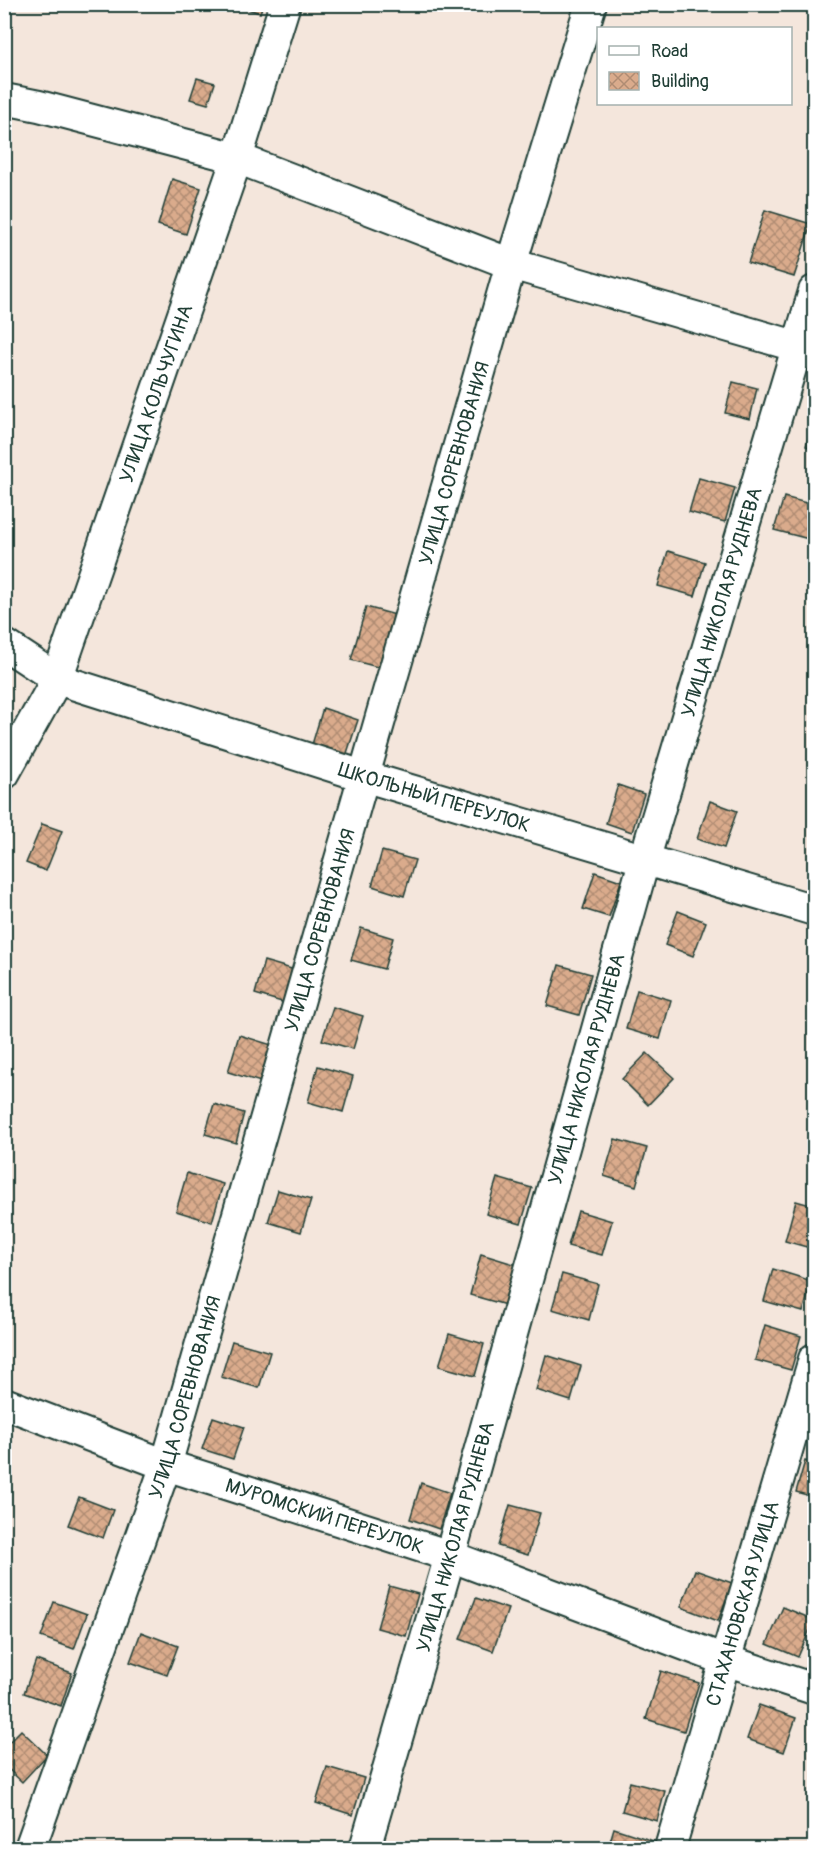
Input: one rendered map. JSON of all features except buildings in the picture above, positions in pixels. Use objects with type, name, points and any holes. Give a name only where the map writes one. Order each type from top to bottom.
[{"type":"street","name":"УЛИЦА КОЛЬЧУГИНА","points":[[4,774],[57,679],[237,158],[285,4]]},
{"type":"street","name":"УЛИЦА СОРЕВНОВАНИЯ","points":[[30,1848],[166,1465],[511,264],[591,4]]},
{"type":"street","points":[[4,99],[39,106],[237,158],[511,264],[807,351]]},
{"type":"street","name":"УЛИЦА НИКОЛАЯ РУДНЕВА","points":[[364,1848],[450,1556],[644,861],[807,351],[814,291]]},
{"type":"street","name":"ШКОЛЬНЫЙ ПЕРЕУЛОК","points":[[4,644],[57,679],[363,776],[814,910]]},
{"type":"street","name":"СТАХАНОВСКАЯ УЛИЦА","points":[[670,1848],[814,1359]]},
{"type":"street","name":"МУРОМСКИЙ ПЕРЕУЛОК","points":[[4,1404],[166,1465],[450,1556],[725,1660],[814,1689]]}]
